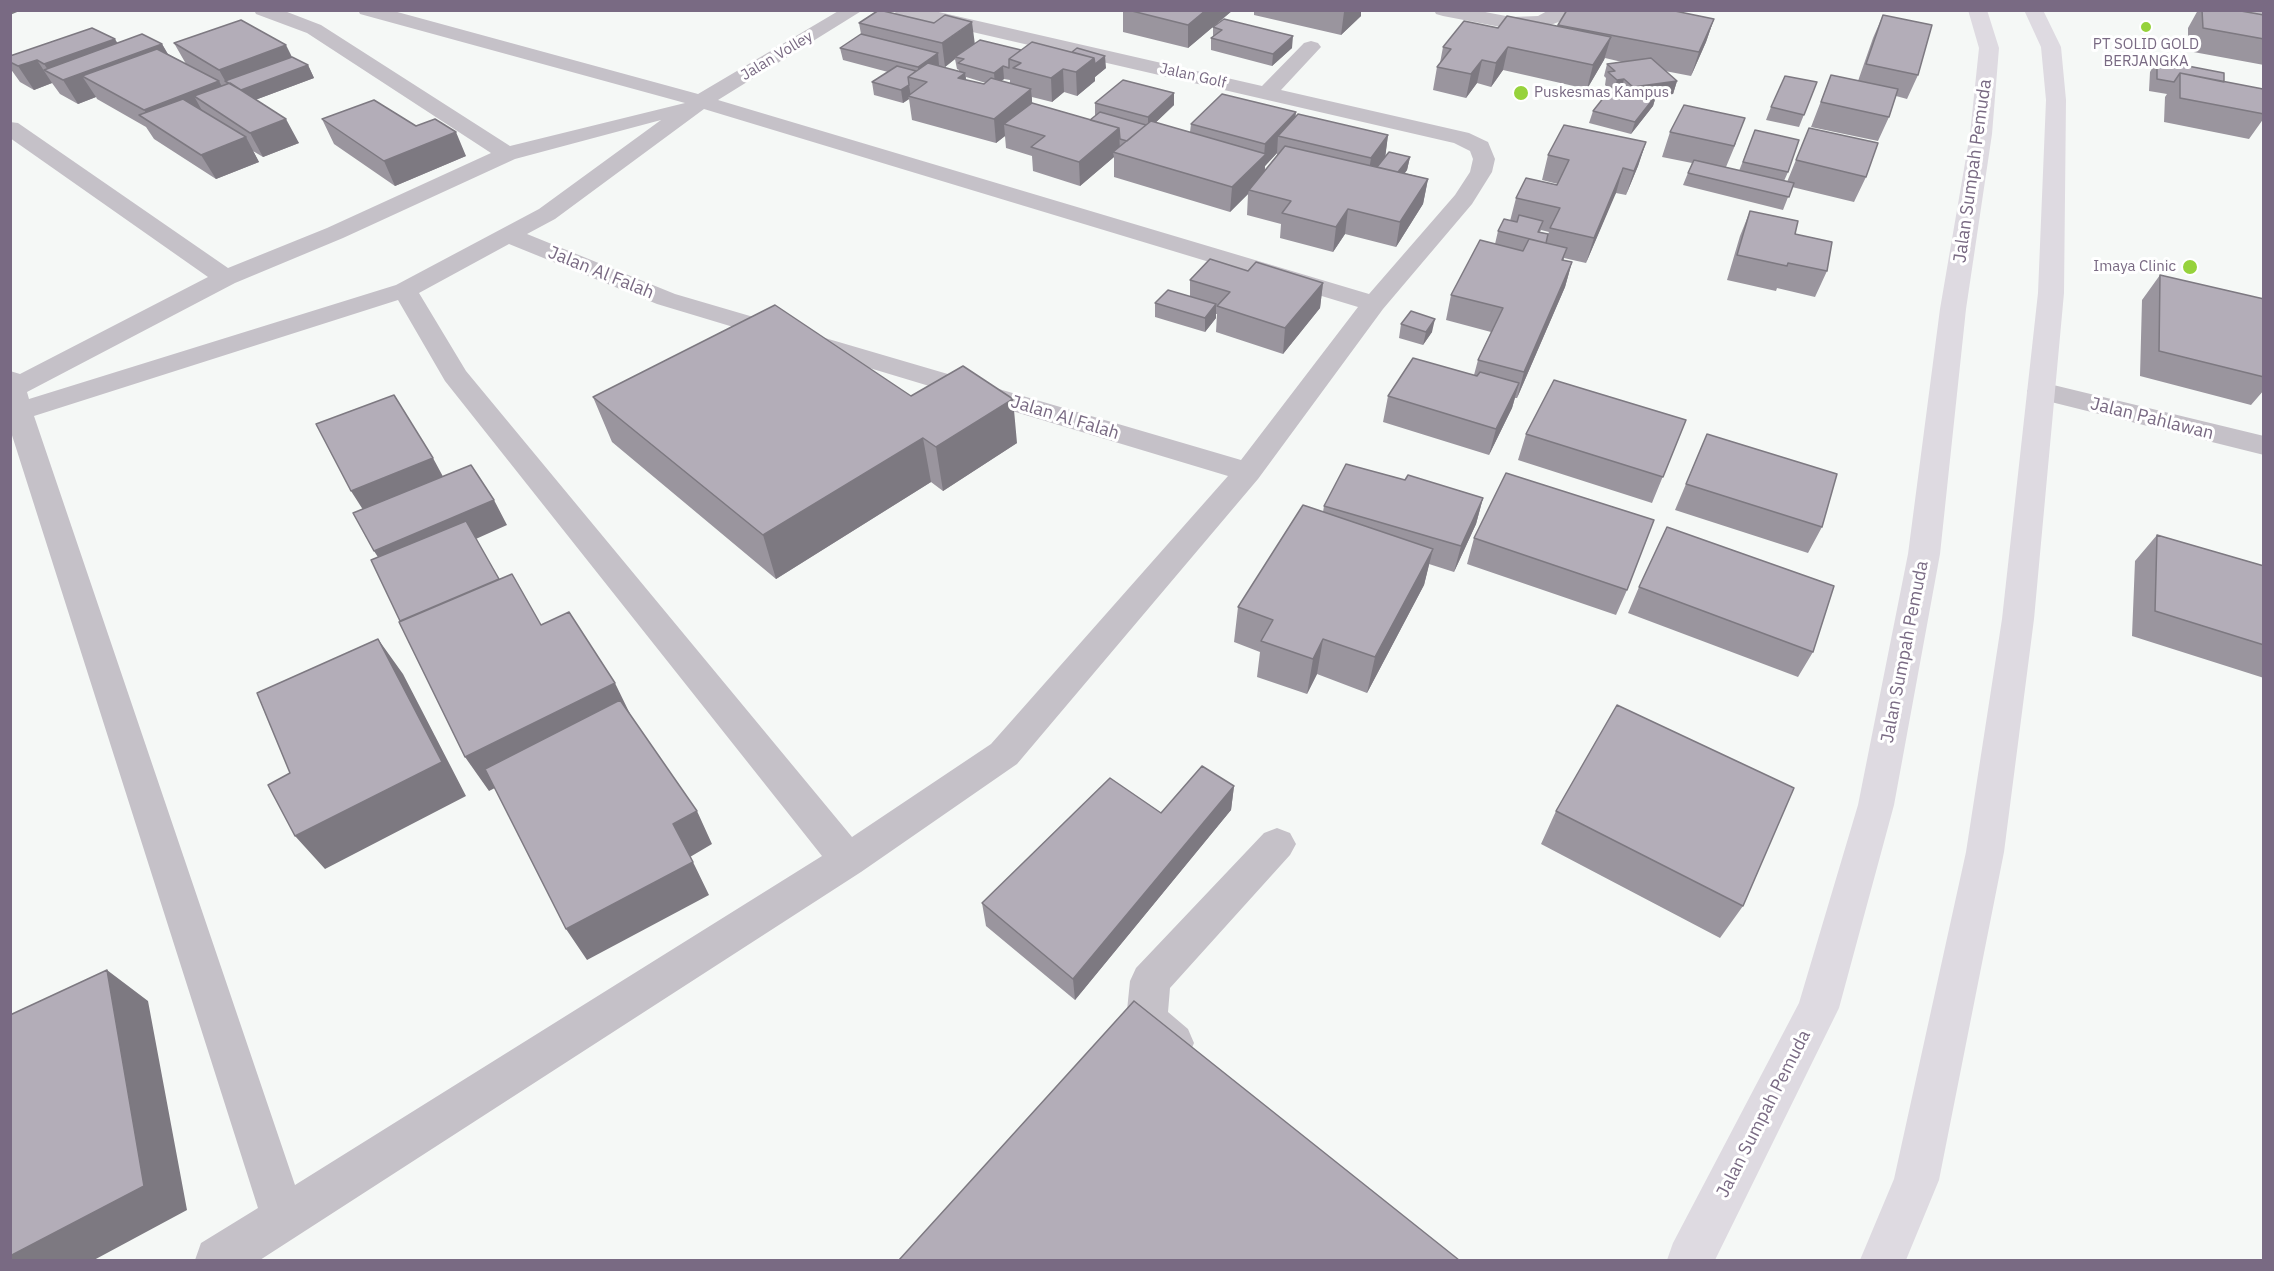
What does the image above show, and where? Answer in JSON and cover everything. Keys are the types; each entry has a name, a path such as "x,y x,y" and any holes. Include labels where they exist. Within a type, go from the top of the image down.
{"main road":[{"name":"Jalan Sumpah Pemuda","path":"1690,1260 1818,1008 1876,805 1924,554 1953,309 1981,134 1989,48 1977,10"},
{"path":"1883,1260 1916,1180 1985,852 2018,619 2051,293 2056,100 2051,47 2034,10"}],"street":[{"path":"263,10 314,29 507,153"},
{"path":"218,1260 848,860 1004,753 1248,472 1374,304 698,103 367,10"},
{"name":"Jalan Volley","path":"698,103 854,10"},
{"name":"Jalan Golf","path":"903,10 1461,138 1480,147 1484,156 1481,172 1464,199 1374,304"},
{"path":"1443,10 1511,23 1541,22 1554,17 1560,10"},
{"path":"2233,10 2264,15"},
{"path":"1267,93 1311,47"},
{"path":"13,398 226,278 335,233 507,153 698,103"},
{"path":"13,398 405,290 547,214 698,103"},
{"path":"10,128 226,278"},
{"name":"Jalan Al Falah","path":"508,235 666,299 1248,472"},
{"path":"405,290 455,375 848,860"},
{"name":"Jalan Pahlawan","path":"2041,391 2264,446"},
{"path":"13,398 284,1219"},
{"path":"1198,1064 1147,1020 1150,981 1277,844"}],"building":[{"path":"879,10 934,23 945,15 972,22 942,43 859,23"},
{"path":"1128,10 1206,10 1188,25"},
{"path":"1567,10 1670,10 1714,19 1699,52 1558,25"},
{"path":"2202,10 2235,10 2264,15 2264,39 2203,28"},
{"path":"1883,15 1932,25 1918,75 1866,64"},
{"path":"1507,16 1611,37 1593,65 1508,47 1496,63 1482,60 1471,74 1437,67 1451,49 1443,47 1464,21 1498,28"},
{"path":"1224,19 1293,36 1273,54 1211,38 1222,30 1213,27"},
{"path":"241,20 286,45 219,70 174,43"},
{"path":"92,28 115,39 44,64 37,60 18,66 10,62 10,56"},
{"path":"142,34 162,44 63,80 44,70"},
{"path":"861,34 938,53 918,67 840,48"},
{"path":"980,40 1021,50 1009,59 1009,68 1003,66 994,73 958,63 964,59 955,57"},
{"path":"1032,42 1094,58 1076,72 1063,69 1051,78 1013,68 1021,63 1009,59"},
{"path":"1077,48 1105,56 1095,64 1094,58 1072,52"},
{"path":"157,49 219,81 144,110 82,76"},
{"path":"292,57 308,65 241,90 225,81"},
{"path":"1651,58 1677,81 1633,87 1624,79 1617,80 1608,72 1615,71 1607,64"},
{"path":"2157,60 2224,73 2224,82 2180,73 2174,82 2157,79"},
{"path":"928,63 965,73 958,78 984,84 991,78 1031,89 994,119 908,96 927,82 908,77"},
{"path":"897,66 916,71 908,77 909,85 901,90 872,82"},
{"path":"2180,73 2263,89 2264,114 2180,98"},
{"path":"1831,75 1898,89 1889,117 1821,102"},
{"path":"1785,76 1817,82 1804,115 1771,107"},
{"path":"1123,80 1174,93 1148,117 1095,103"},
{"path":"230,83 286,119 250,133 194,96"},
{"path":"1612,87 1626,91 1629,87 1657,94 1635,122 1593,111"},
{"path":"1222,94 1296,112 1265,144 1191,124"},
{"path":"183,99 246,137 201,155 139,115"},
{"path":"374,100 416,126 435,119 456,132 384,161 322,119"},
{"path":"1032,103 1119,128 1079,162 1031,147 1045,136 1004,124"},
{"path":"1684,105 1745,118 1734,146 1670,132"},
{"path":"1100,112 1146,125 1127,141 1120,139 1119,128 1090,120"},
{"path":"1298,114 1388,135 1371,158 1278,136"},
{"path":"1151,121 1266,154 1232,187 1113,152"},
{"path":"1564,125 1646,142 1634,171 1623,168 1594,238 1550,228 1560,208 1516,198 1526,178 1557,185 1569,160 1548,155"},
{"path":"1809,128 1878,143 1866,177 1796,160"},
{"path":"1755,130 1799,140 1788,172 1743,162"},
{"path":"1285,146 1428,179 1400,222 1348,209 1336,227 1282,213 1291,201 1249,190"},
{"path":"1389,152 1410,157 1398,172 1377,167"},
{"path":"1694,160 1794,183 1789,197 1688,173"},
{"path":"1750,211 1798,221 1795,234 1832,242 1827,271 1788,263 1787,266 1737,255"},
{"path":"1519,215 1543,221 1538,232 1548,234 1546,243 1498,231 1504,219 1517,222"},
{"path":"1529,239 1567,248 1562,260 1572,262 1524,372 1478,360 1503,308 1451,295 1480,240 1523,251"},
{"path":"1210,259 1248,271 1256,262 1323,283 1285,328 1217,306 1230,292 1190,280"},
{"path":"2160,275 2264,299 2264,377 2159,351"},
{"path":"1168,290 1216,304 1205,318 1155,303"},
{"path":"775,305 911,396 963,366 1013,399 936,447 923,438 763,535 593,397"},
{"path":"1411,311 1435,319 1426,332 1401,324"},
{"path":"1413,358 1477,376 1480,372 1519,383 1496,429 1388,396"},
{"path":"1554,380 1686,420 1663,477 1526,434"},
{"path":"394,395 433,458 351,491 316,424"},
{"path":"1707,434 1837,474 1822,527 1686,484"},
{"path":"1346,464 1405,480 1408,475 1483,498 1461,546 1324,506"},
{"path":"471,465 494,500 374,551 353,513"},
{"path":"1506,473 1654,520 1627,590 1474,538"},
{"path":"1303,505 1433,549 1375,657 1323,639 1313,659 1261,641 1273,620 1238,607"},
{"path":"466,521 499,579 400,621 371,560"},
{"path":"1667,527 1834,586 1813,652 1639,587"},
{"path":"2157,535 2264,566 2264,645 2155,611"},
{"path":"512,574 541,625 569,612 615,683 465,757 399,622"},
{"path":"378,639 442,762 295,836 268,785 290,773 257,693"},
{"path":"620,700 697,811 673,824 693,862 566,929 485,769"},
{"path":"1617,705 1794,788 1743,906 1556,811"},
{"path":"1202,766 1234,786 1073,979 982,903 1110,778 1161,813"},
{"path":"107,970 144,1186 10,1256 10,1015"},
{"path":"1134,1001 1459,1260 899,1260"}],"place":[{"name":"PT SOLID GOLD BERJANGKA","path":"2146,27"},
{"name":"Puskesmas Kampus","path":"1521,93"},
{"name":"Imaya Clinic","path":"2190,267"}]}
